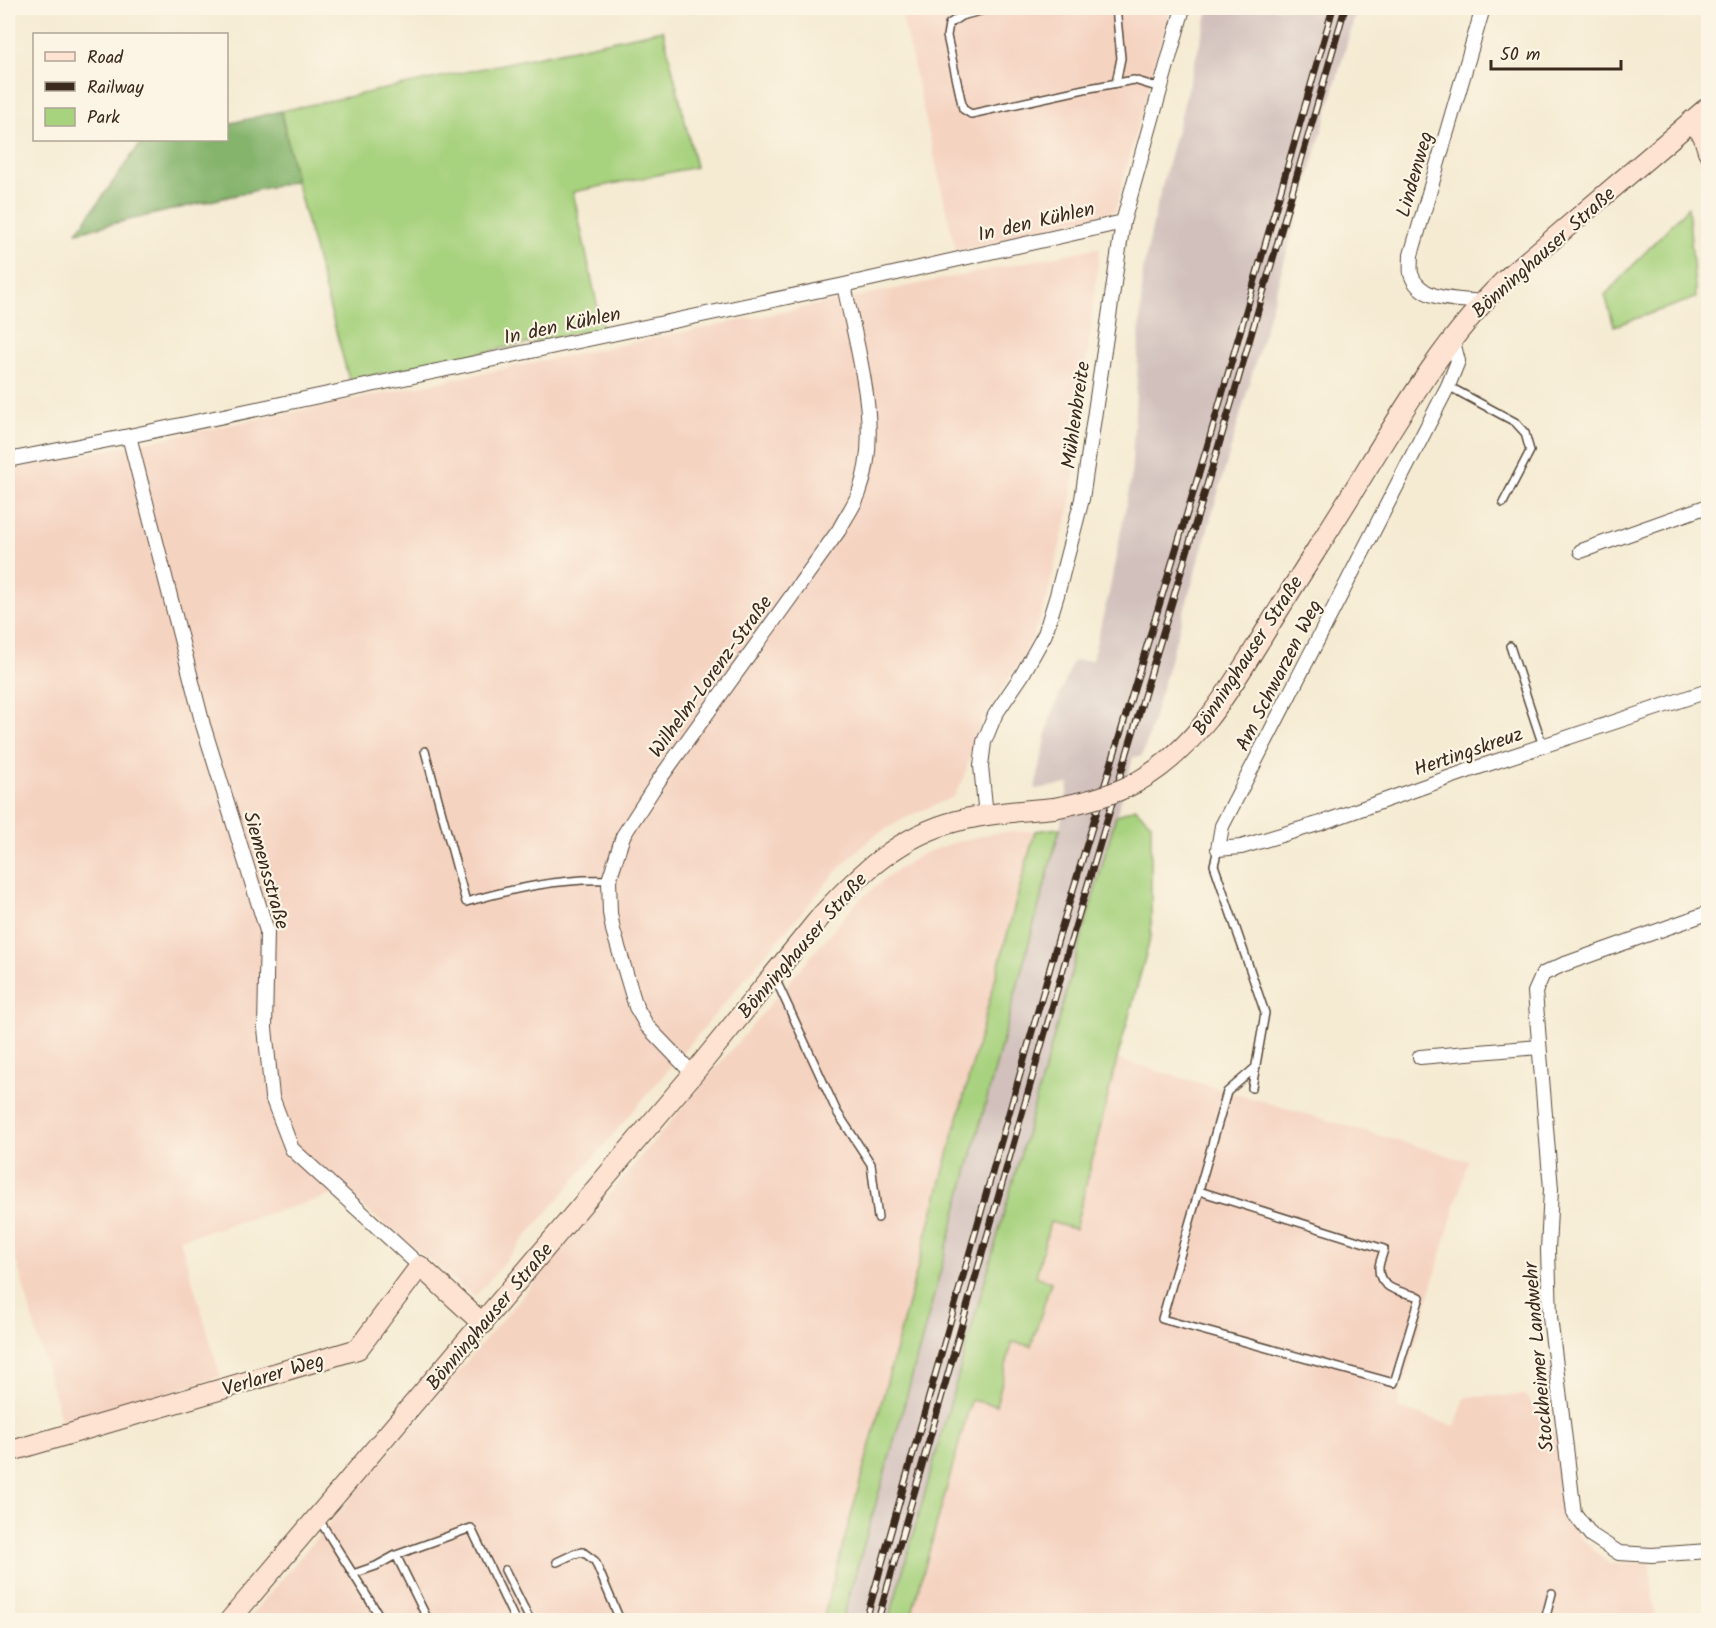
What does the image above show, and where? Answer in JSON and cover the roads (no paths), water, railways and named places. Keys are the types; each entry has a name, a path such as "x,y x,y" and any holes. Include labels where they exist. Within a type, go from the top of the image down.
{"main road":[{"name":"Bönninghauser Straße","path":"230,1620 693,1074 822,915 867,868 895,848 956,821 1054,808 1093,800 1118,792 1170,760 1204,724 1254,649 1392,426 1452,338 1482,302 1506,279 1708,107"},
{"path":"1691,121 1703,135 1708,151"},
{"path":"420,1266 483,1324"},
{"name":"Verlarer Weg","path":"8,1452 358,1348 420,1266"}],"street":[{"name":"Mühlenbreite","path":"986,816 981,766 984,742 995,715 1022,675 1045,634 1057,595 1082,499 1123,222 1183,8"},
{"name":"Lindenweg","path":"1482,302 1434,297 1418,287 1411,273 1411,264 1414,243 1484,8"},
{"name":"In den Kühlen","path":"8,460 844,285 1123,222"},
{"name":"Wilhelm-Lorenz-Straße","path":"693,1074 647,1026 636,1007 613,930 609,880 623,836 647,798 839,530 859,493 867,456 869,422 865,387 844,285"},
{"name":"Am Schwarzen Weg","path":"1218,849 1222,825 1448,386 1458,361 1452,338"},
{"name":"Siemensstraße","path":"129,436 203,725 267,931 265,1028 272,1097 292,1149 420,1266"},
{"path":"1581,551 1708,506"},
{"name":"Hertingskreuz","path":"1218,849 1241,847 1321,823 1708,691"},
{"name":"Stockheimer Landwehr","path":"1708,913 1562,965 1543,974 1536,992 1551,1189 1548,1250 1550,1317 1574,1514 1591,1535 1620,1552 1652,1555 1708,1551"},
{"path":"1420,1057 1539,1047"}],"lane":[{"path":"992,8 961,16 949,24 947,36 963,109 971,114 1134,80 1160,88"},
{"path":"1116,8 1121,58 1116,83"},
{"path":"1448,386 1515,422 1525,433 1530,452 1503,503"},
{"path":"1509,646 1543,746"},
{"path":"425,751 466,902 537,885 609,880"},
{"path":"1218,849 1214,865 1265,1013 1252,1088"},
{"path":"774,974 837,1112 871,1164 878,1218"},
{"path":"1199,1191 1384,1249 1379,1269 1383,1282 1389,1287 1420,1297 1394,1383 1162,1319 1227,1092 1256,1067"},
{"path":"317,1517 382,1620"},
{"path":"353,1574 471,1528 515,1620"},
{"path":"557,1562 583,1552 595,1561 620,1620"},
{"path":"396,1556 428,1620"},
{"path":"505,1570 530,1620"},
{"path":"1545,1620 1552,1593"}],"railway":[{"path":"866,1620 1057,943 1207,447 1333,8"},
{"path":"878,1620 1073,934 1232,401 1345,8"}]}
